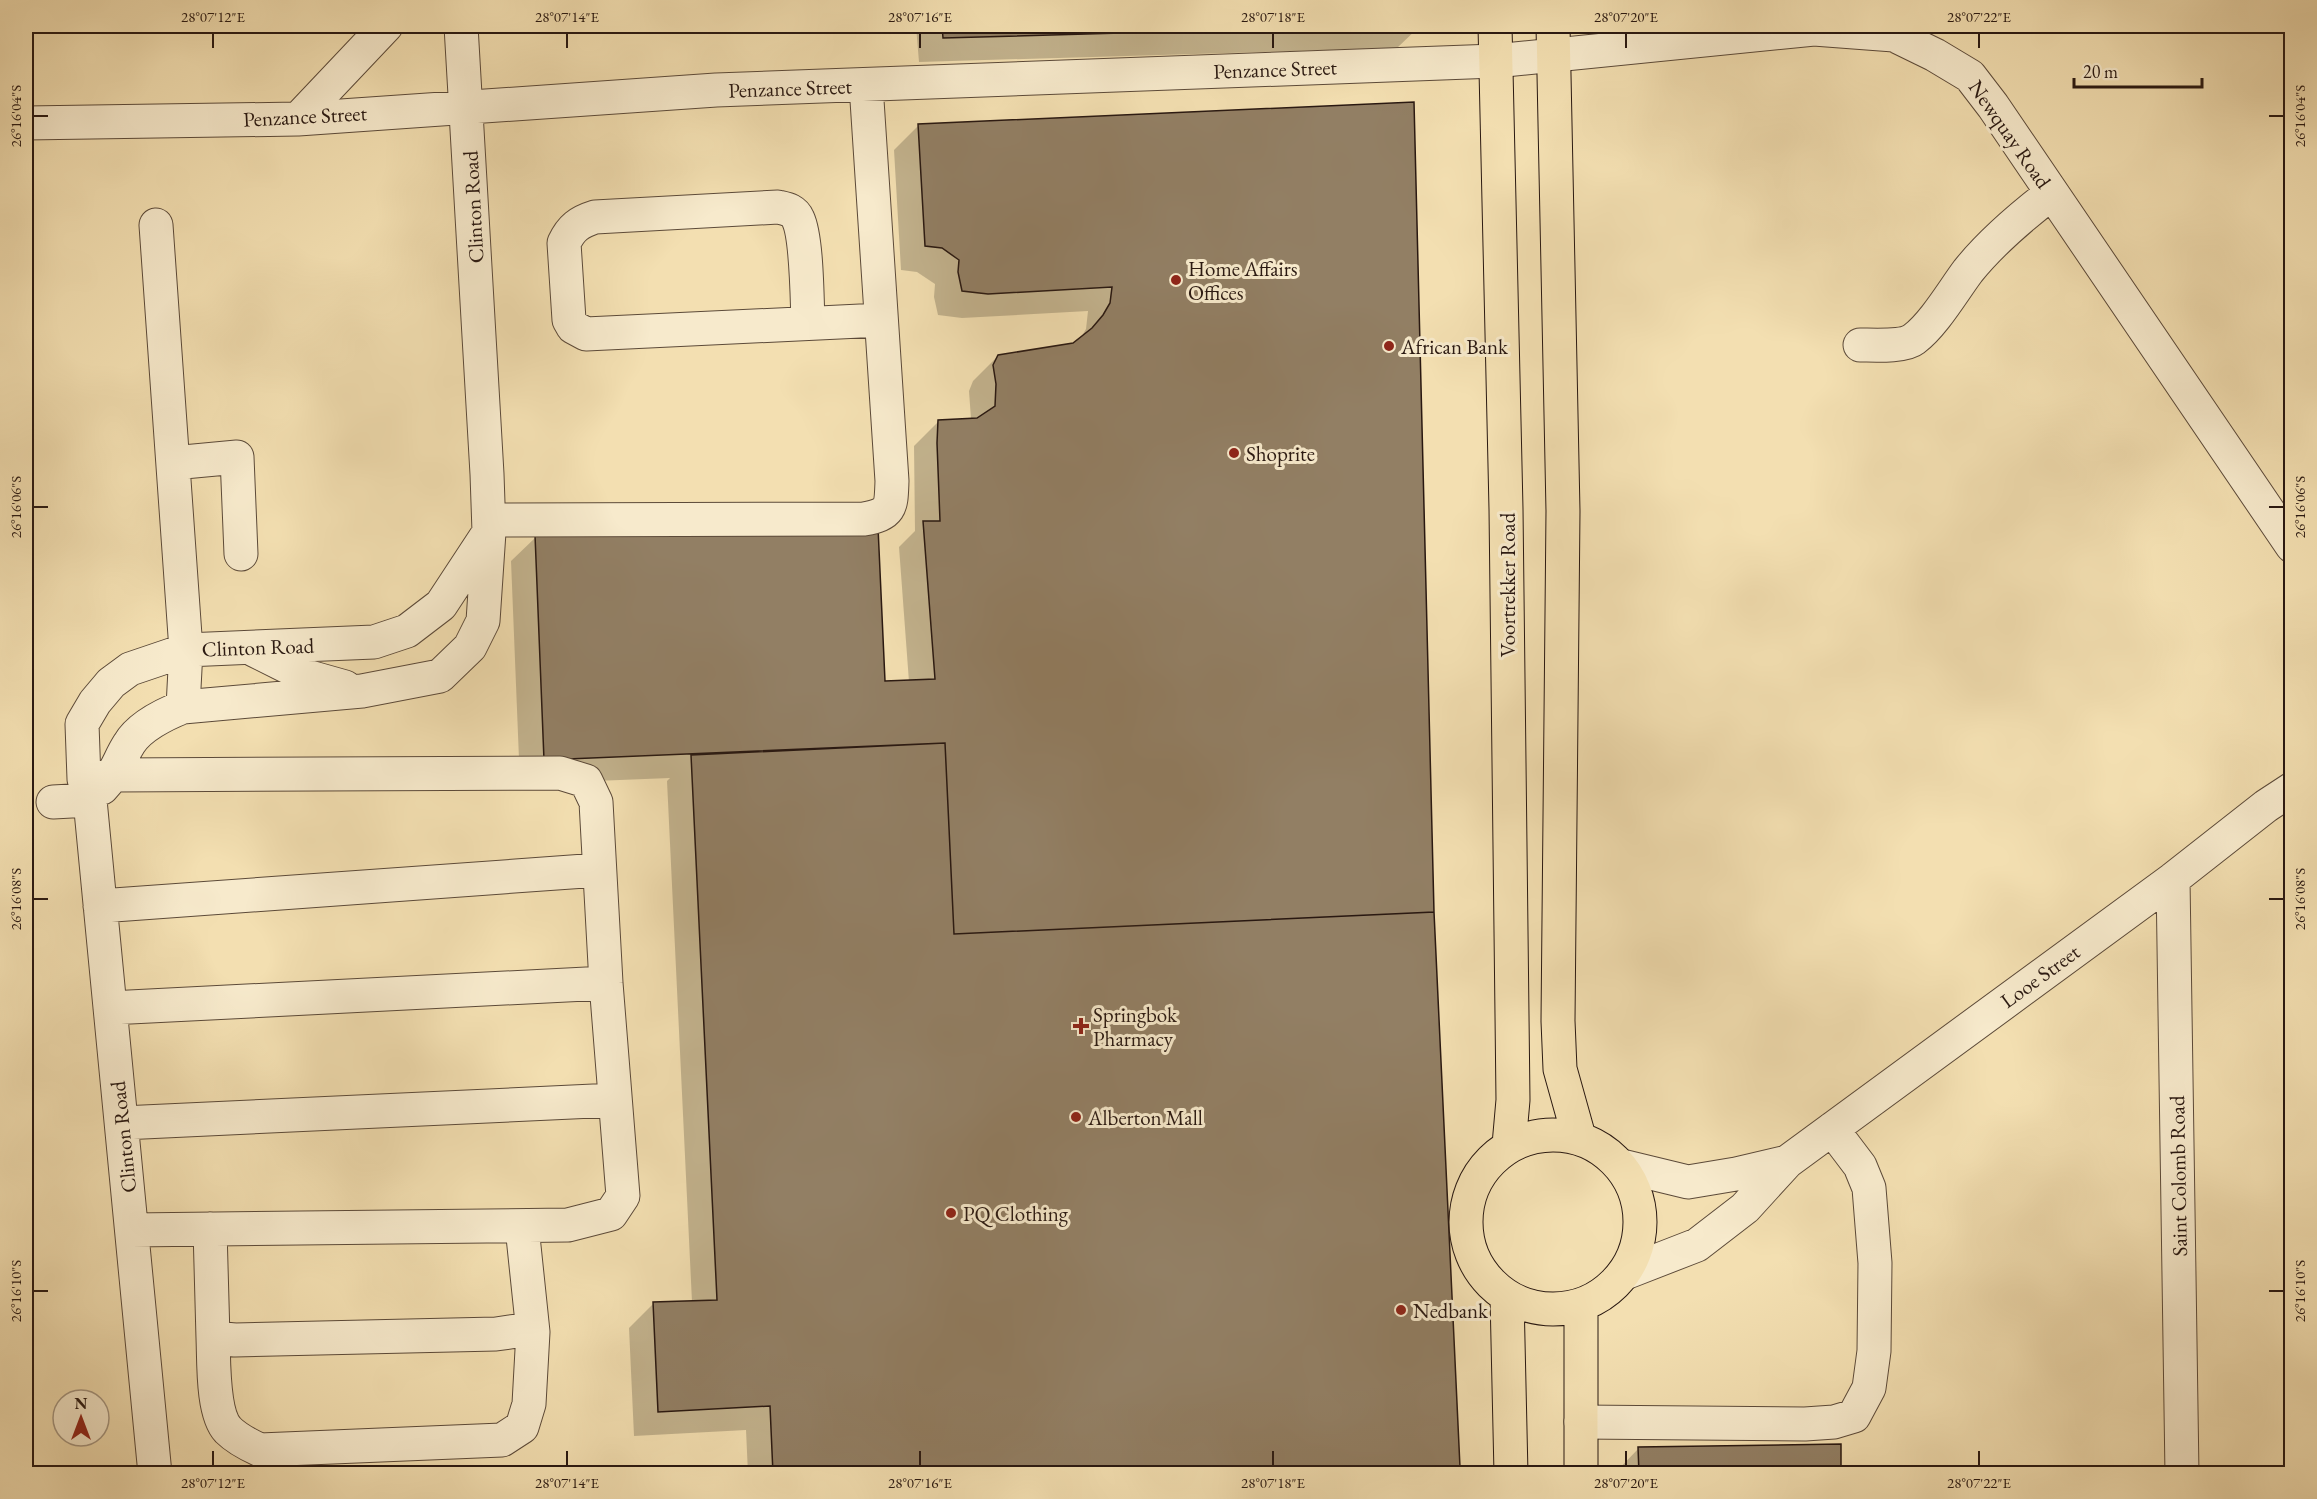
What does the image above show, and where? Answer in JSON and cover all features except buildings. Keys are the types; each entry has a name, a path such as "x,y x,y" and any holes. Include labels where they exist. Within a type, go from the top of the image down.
{"main road":[{"name":"Voortrekker Road","path":"1495,26 1506,509 1513,1100 1509,1145"},
{"path":"1554,40 1563,511 1558,1021 1560,1069 1579,1137"},
{"path":"1543,1134 1579,1137 1602,1149 1622,1166 1638,1200 1640,1238 1624,1274 1605,1293 1581,1306 1543,1309 1507,1297 1475,1265 1464,1221 1476,1177 1509,1145 1543,1134"},
{"path":"1507,1297 1511,1473"},
{"path":"1581,1306 1581,1473"}],"street":[{"path":"298,119 386,26"},
{"name":"Clinton Road","path":"96,785 129,742 161,716 183,707 362,691 440,676 470,647 483,621 489,526 468,107 461,26"},
{"name":"Newquay Road","path":"1554,40 1814,29 1894,35 1935,55 1970,76 2292,546"},
{"name":"Penzance Street","path":"26,123 298,119 716,90 1496,61 1554,40"},
{"path":"489,526 853,519 881,516 891,504 892,481 866,86"},
{"path":"1860,345 1887,345 1913,341 1946,303 1970,270 2012,224 2052,193"},
{"path":"808,323 802,234 798,217 791,210 778,207 595,217 577,224 569,232 564,243 567,313 569,320 579,332 586,334 881,320"},
{"path":"156,225 186,650 183,707"},
{"path":"173,463 237,457 241,554"},
{"name":"Clinton Road","path":"155,1473 100,906 96,785 82,724 95,702 111,683 130,669 186,650 374,642 407,631 441,605 489,526"},
{"path":"250,648 306,676 362,691"},
{"path":"53,802 96,785 560,773 586,781 596,802 606,983 623,1196 611,1214 568,1226 132,1230"},
{"name":"Looe Street","path":"1624,1274 1697,1245 1745,1208 1787,1162 2292,789"},
{"path":"100,906 599,870"},
{"name":"Saint Colomb Road","path":"2173,879 2182,1473"},
{"path":"110,1008 606,983"},
{"path":"122,1123 615,1100"},
{"path":"1581,1422 1805,1424 1834,1422 1854,1416 1869,1388 1874,1351 1875,1263 1869,1188 1860,1166 1832,1129"},
{"name":"Looe Street","path":"1622,1166 1688,1182 1787,1162"},
{"path":"210,1229 217,1405 226,1429 240,1440 260,1450 502,1440 522,1427 529,1404 533,1332 522,1227"},
{"path":"213,1338 235,1340 496,1334 517,1330 533,1332"}],"place":[{"name":"Home Affairs Offices","path":"1176,280"},
{"name":"African Bank","path":"1389,346"},
{"name":"Shoprite","path":"1234,453"},
{"name":"Springbok Pharmacy","path":"1081,1026"},
{"name":"Alberton Mall","path":"1076,1117"},
{"name":"PQ Clothing","path":"951,1213"},
{"name":"Nedbank","path":"1401,1310"}]}
